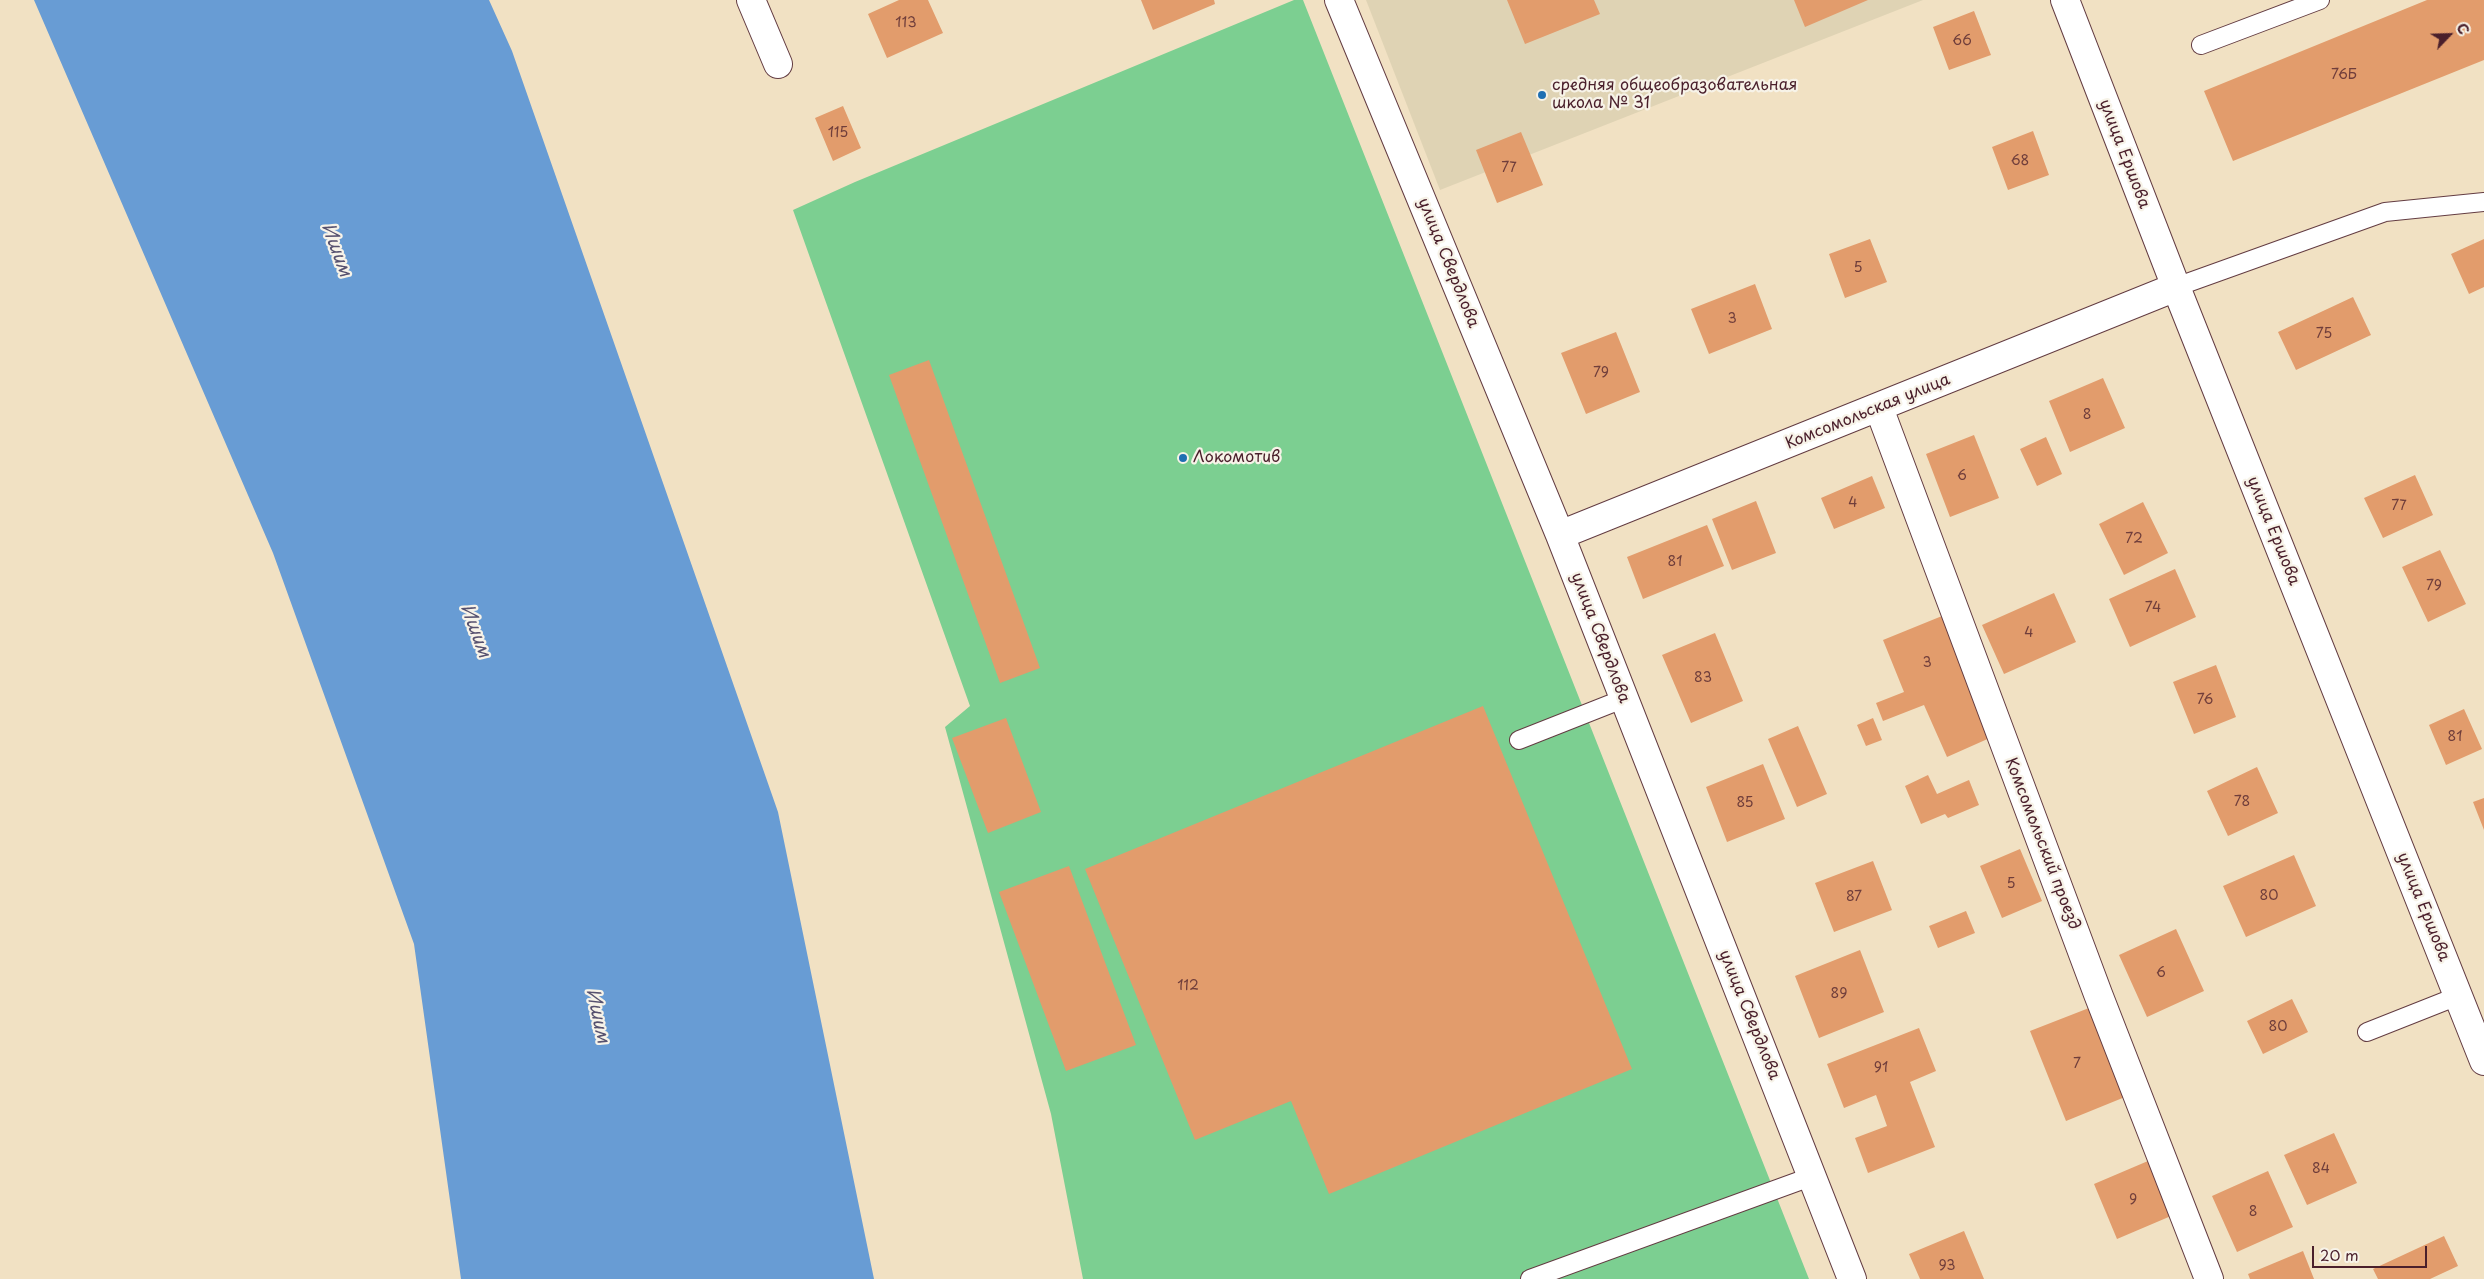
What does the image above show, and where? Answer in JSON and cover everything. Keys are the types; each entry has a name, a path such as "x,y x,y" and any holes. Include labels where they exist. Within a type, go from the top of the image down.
{"street":[{"path":"751,0 778,64"},
{"name":"улица Свердлова","path":"1339,0 1560,535 1852,1279"},
{"name":"улица Ершова","path":"2065,0 2176,288 2484,1059"},
{"name":"Комсомольская улица","path":"1560,535 2176,288"},
{"name":"Комсомольский проезд","path":"1879,408 2102,1003 2209,1279"}],"lane":[{"path":"2201,44 2320,0"},
{"path":"2176,288 2384,212 2484,202"},
{"path":"1519,740 1624,699"},
{"path":"2367,1032 2458,996"},
{"path":"1530,1279 1813,1176"}],"shaded area":[{"name":"средняя общеобразовательная школа № 31","path":"1366,0 1923,0 1440,190"}],"green space":[{"name":"Локомотив","path":"1294,0 1303,0 1809,1279 1083,1279 1051,1114 945,727 970,706 793,210 855,182"}],"water":[{"name":"Ишим","path":"34,0 489,0 512,51 778,812 874,1279 461,1279 414,944 273,553"}],"building":[{"path":"899,0 928,0 943,33 887,58 868,14"},
{"path":"1141,0 1214,0 1215,4 1153,30"},
{"path":"1507,0 1594,0 1600,14 1525,44"},
{"path":"1794,0 1868,0 1805,27"},
{"path":"2427,0 2484,0 2484,60 2233,161 2204,91"},
{"path":"1974,11 1991,55 1949,70 1933,27"},
{"path":"843,106 861,148 833,161 815,118"},
{"path":"2033,131 2049,175 2008,190 1992,147"},
{"path":"1521,132 1543,185 1497,203 1476,150"},
{"path":"1870,239 1887,282 1845,298 1829,254"},
{"path":"2484,239 2484,287 2469,294 2451,254"},
{"path":"1755,284 1772,329 1709,354 1691,309"},
{"path":"2353,297 2371,335 2296,370 2278,332"},
{"path":"1616,332 1640,392 1586,414 1561,353"},
{"path":"929,360 1040,668 1000,683 889,375"},
{"path":"2103,378 2125,428 2070,452 2049,401"},
{"path":"1974,435 1999,498 1950,517 1926,454"},
{"path":"2046,437 2062,474 2037,486 2020,449"},
{"path":"2415,475 2433,515 2383,538 2364,498"},
{"path":"1872,476 1885,508 1834,529 1821,498"},
{"path":"1756,501 1776,553 1732,570 1712,519"},
{"path":"2143,502 2168,553 2124,575 2099,524"},
{"path":"1707,525 1724,566 1643,599 1627,557"},
{"path":"2440,550 2466,604 2428,622 2402,567"},
{"path":"2175,569 2196,617 2130,647 2109,599"},
{"path":"2054,593 2076,642 2004,674 1982,625"},
{"path":"1942,616 1992,737 1947,757 1924,705 1883,721 1876,703 1904,692 1883,640"},
{"path":"1715,633 1743,701 1691,723 1662,655"},
{"path":"2216,665 2236,717 2194,734 2173,682"},
{"path":"1483,706 1632,1069 1329,1194 1291,1101 1195,1140 1085,869"},
{"path":"2464,709 2482,749 2446,765 2429,725"},
{"path":"1006,718 1041,812 988,833 952,738"},
{"path":"1873,718 1882,740 1866,746 1857,725"},
{"path":"1798,726 1827,794 1797,807 1768,739"},
{"path":"1763,764 1785,819 1727,842 1706,787"},
{"path":"2257,767 2278,813 2228,836 2207,791"},
{"path":"1928,775 1937,794 1969,780 1979,805 1948,818 1945,814 1921,824 1905,786"},
{"path":"2484,798 2484,830 2473,802"},
{"path":"2020,849 2042,901 2002,918 1980,866"},
{"path":"2294,855 2316,906 2246,937 2223,886"},
{"path":"1873,861 1892,910 1834,932 1815,883"},
{"path":"1069,866 1136,1045 1066,1071 999,892"},
{"path":"1966,911 1975,933 1938,948 1929,926"},
{"path":"2176,929 2204,991 2147,1017 2119,955"},
{"path":"1860,950 1884,1012 1819,1038 1795,976"},
{"path":"2292,999 2308,1032 2263,1054 2247,1021"},
{"path":"2089,1008 2125,1097 2066,1121 2030,1031"},
{"path":"1919,1028 1936,1071 1910,1082 1935,1147 1868,1173 1855,1138 1887,1126 1876,1095 1844,1108 1827,1064"},
{"path":"2334,1133 2357,1183 2307,1205 2284,1155"},
{"path":"2148,1161 2171,1216 2117,1239 2094,1184"},
{"path":"2268,1171 2293,1227 2237,1252 2212,1196"},
{"path":"1964,1231 1984,1279 1920,1279 1909,1254"},
{"path":"2444,1236 2458,1266 2430,1279 2378,1279 2373,1269"},
{"path":"2303,1251 2314,1279 2250,1279 2248,1274"}],"place":[{"name":"средняя общеобразовательная школа № 31","path":"1542,95"},
{"name":"Локомотив","path":"1183,458"}]}
